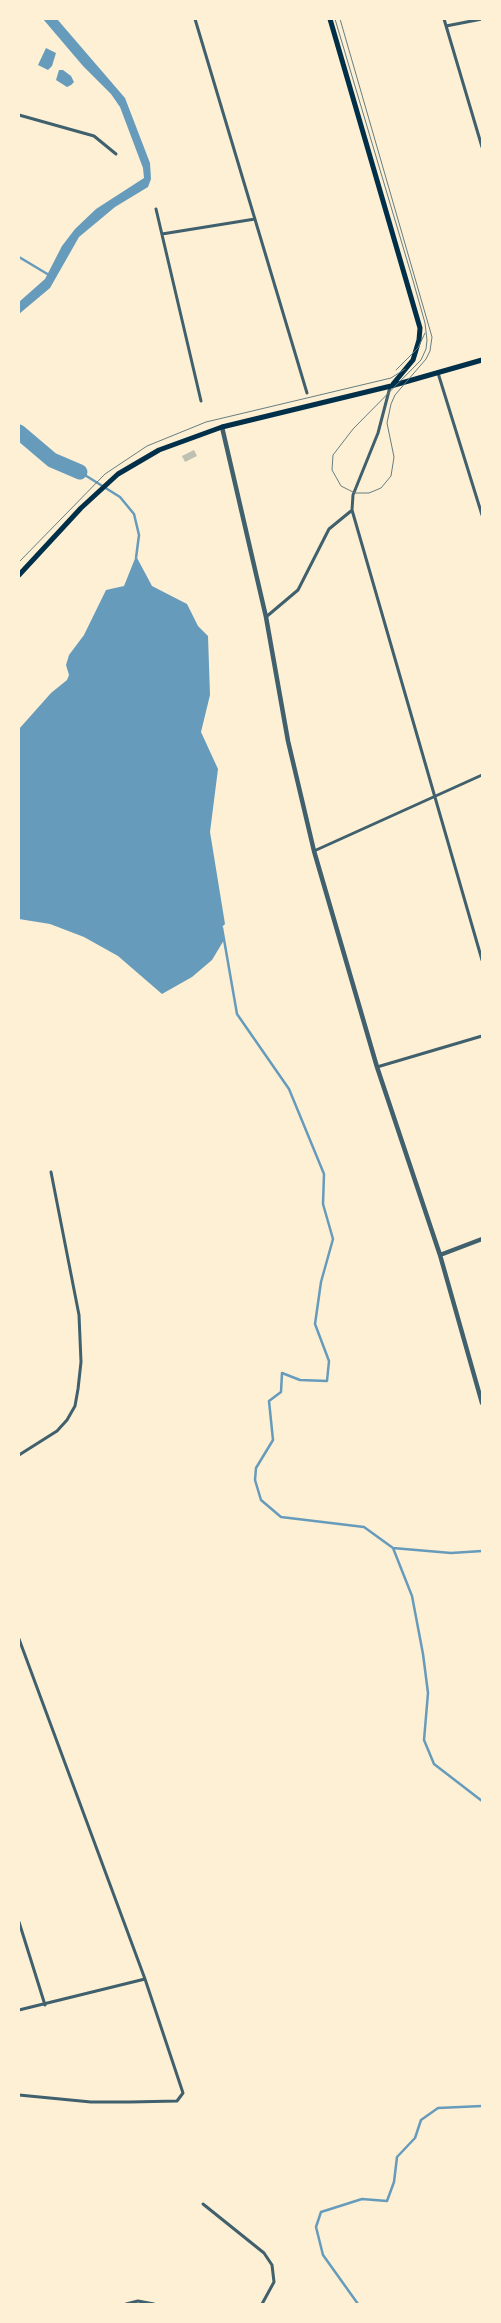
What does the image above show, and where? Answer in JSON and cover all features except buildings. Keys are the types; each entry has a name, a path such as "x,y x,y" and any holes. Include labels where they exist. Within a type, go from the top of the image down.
{"main road":[{"path":"330,19 420,328 419,340 413,360 391,386"},
{"path":"19,575 81,508 118,474 137,462 181,440 222,427 391,386 482,360"}],"street":[{"path":"195,19 307,393"},
{"path":"444,19 482,147"},
{"path":"446,26 482,19"},
{"path":"19,115 94,136 116,154"},
{"path":"156,209 201,401"},
{"path":"162,234 255,219"},
{"path":"438,373 482,514"},
{"path":"391,386 378,433 353,495 352,510 482,960"},
{"path":"222,427 266,618 288,741 314,851 377,1067 440,1255 482,1403"},
{"path":"266,618 298,590 330,530 352,510"},
{"path":"314,851 434,795 482,775"},
{"path":"377,1067 482,1036"},
{"path":"19,1455 57,1431 67,1420 75,1406 81,1362 79,1315 50,1172"},
{"path":"440,1255 482,1240"},
{"path":"19,1639 145,1979 183,2093 177,2101 130,2102 91,2102 19,2095"},
{"path":"19,1922 45,2005"},
{"path":"19,2010 145,1979"},
{"path":"203,2204 264,2253 272,2265 274,2282 262,2304"},
{"path":"126,2304 138,2301 154,2304"}],"water":[{"path":"43,19 57,19 125,98 150,163 151,179 148,187 115,207 79,237 50,288 19,314 19,302 45,279 62,246 75,229 96,209 144,178 143,168 120,107 111,94 83,66"},
{"path":"46,48 56,53 52,66 48,70 38,65"},
{"path":"59,70 63,70 71,76 74,82 71,85 67,87 56,80"},
{"path":"19,423 41,445 32,451 19,438"},
{"path":"136,556 152,586 187,604 198,626 208,636 210,695 201,732 218,769 210,832 225,924 222,927 224,940 212,960 192,977 162,994 118,956 84,937 50,924 19,919 19,729 51,693 67,680 69,675 66,665 69,655 84,635 106,590 124,586"}],"waterway":[{"path":"19,257 49,275"},
{"path":"19,432 52,460 80,472"},
{"path":"80,472 120,497 134,514 139,535 136,558"},
{"path":"222,928 237,1014 289,1089 324,1174 323,1204 333,1239 321,1282 315,1324 329,1361 327,1381 300,1380 282,1373 281,1392 269,1401 273,1440 256,1468 255,1480 261,1500 281,1517 364,1527 393,1548 412,1596 423,1654 428,1693 424,1740 434,1764 482,1801"},
{"path":"393,1548 451,1553 482,1551"},
{"path":"358,2304 323,2255 316,2227 321,2212 362,2199 387,2201 394,2182 397,2157 415,2138 421,2120 438,2108 482,2106"}],"tram line":[{"path":"335,19 412,277 425,323 427,340 426,349 421,360 353,429 333,455 332,470 341,486 355,493 369,493 381,488 391,476 394,457 387,423 391,404 395,395 426,359 430,351 432,337 340,19"},
{"path":"396,370 418,348 425,333"},
{"path":"19,562 105,474 147,446 206,422 391,378 405,369"}]}
